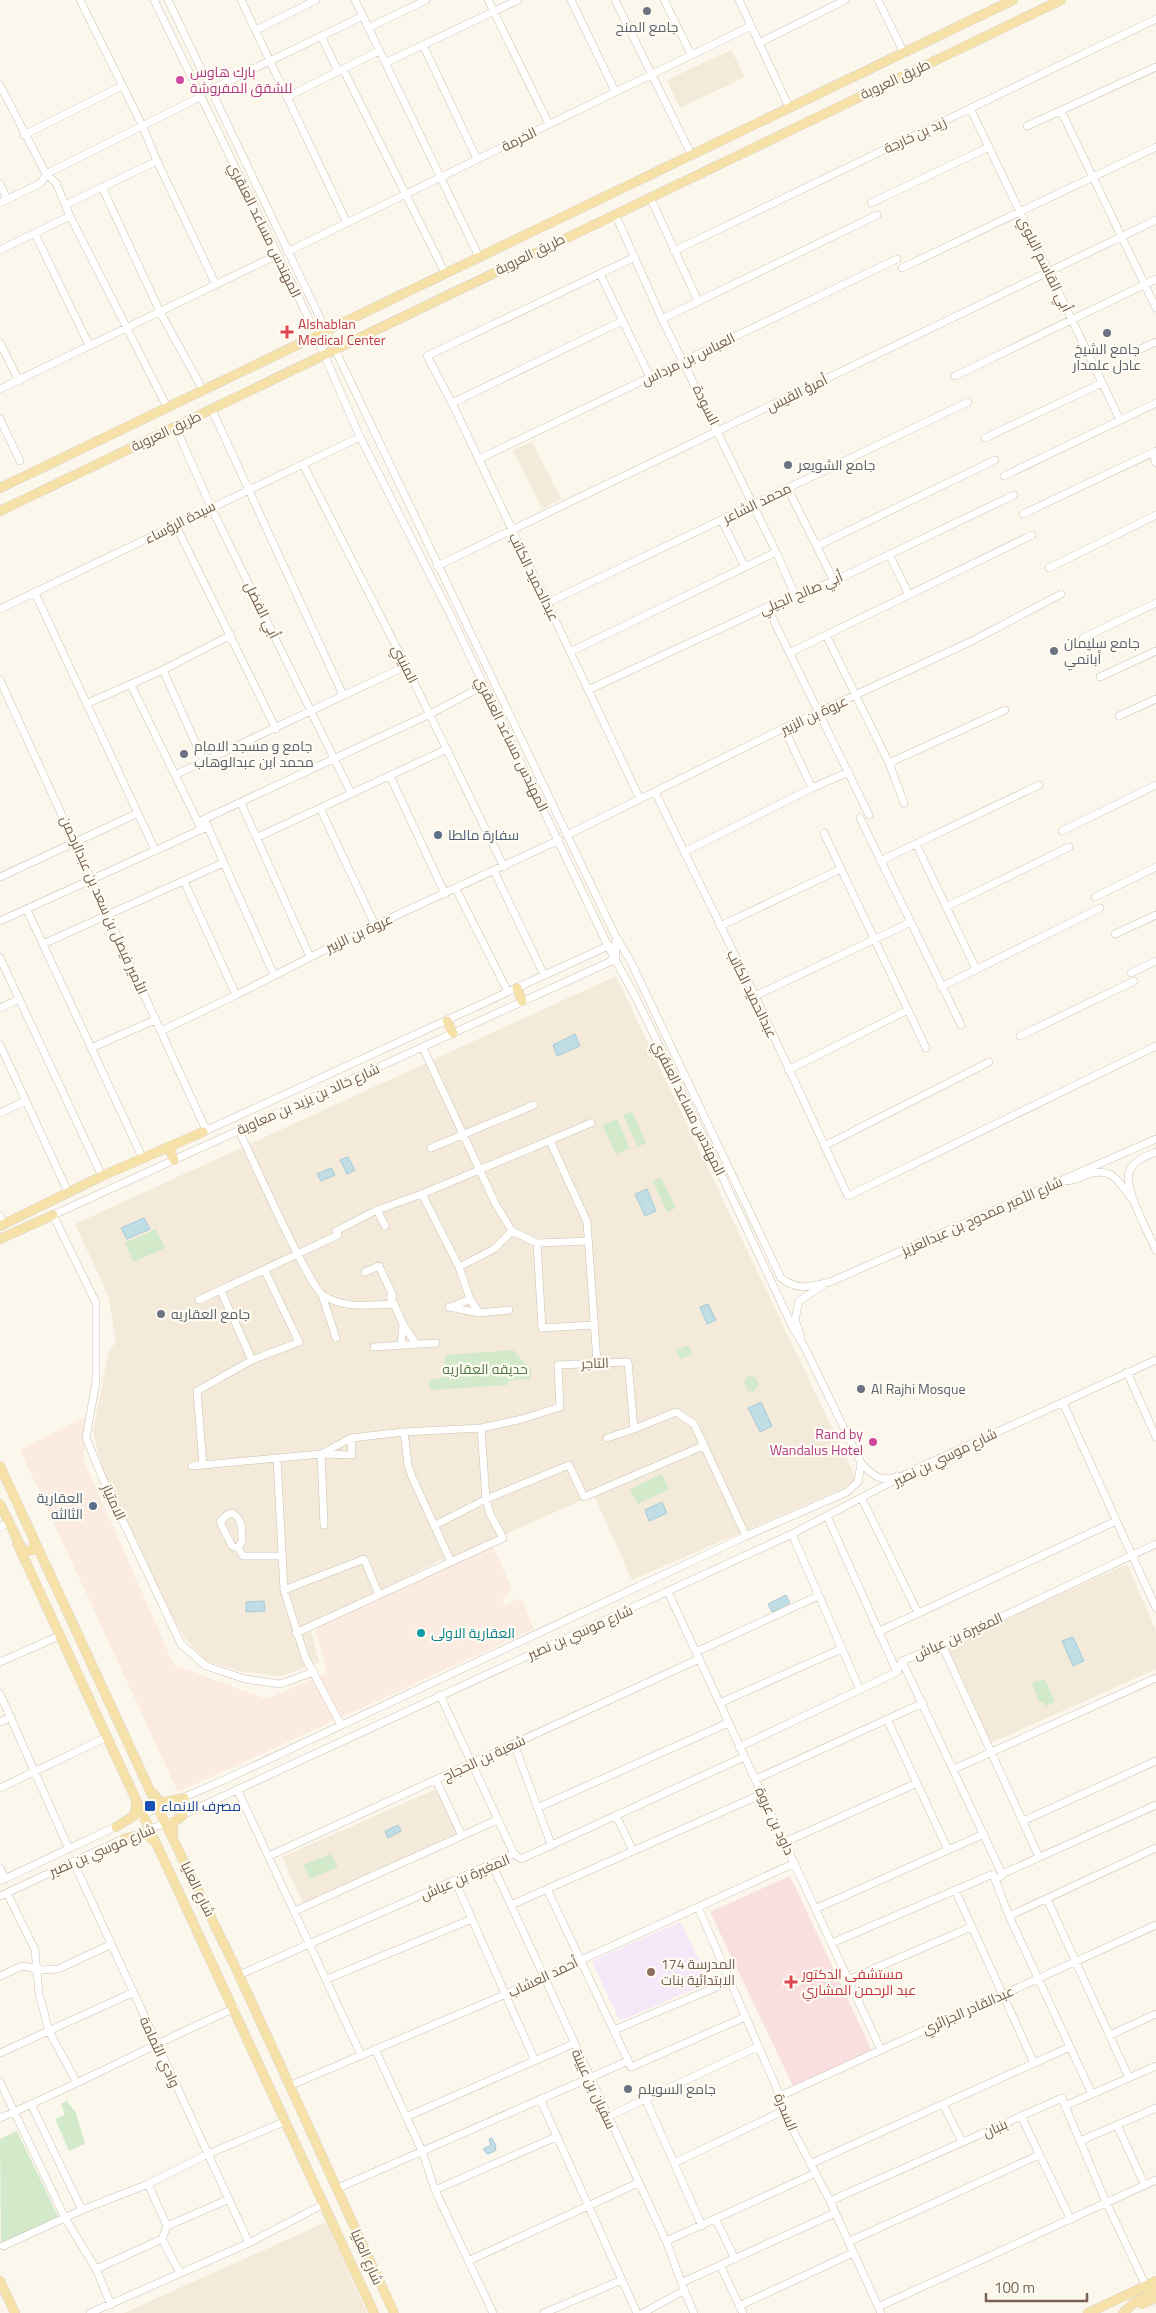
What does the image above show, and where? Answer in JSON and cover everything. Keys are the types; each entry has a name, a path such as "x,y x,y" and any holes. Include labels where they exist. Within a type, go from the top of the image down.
{"main road":[{"name":"طريق العروبة","path":"0,488 1013,0"},
{"name":"طريق العروبة","path":"0,511 1061,0"},
{"path":"517,988 522,1001"},
{"path":"447,1021 453,1033"},
{"name":"شارع خالد بن يزيد بن معاوية","path":"1,1222 205,1131"},
{"path":"169,1147 174,1160"},
{"name":"شارع خالد بن يزيد بن معاوية","path":"0,1239 53,1215"},
{"name":"شارع العليا","path":"0,1466 34,1544 145,1782 239,1975 394,2313"},
{"name":"شارع العليا","path":"0,1504 4,1525 18,1543 59,1636 234,2008 374,2313"},
{"path":"18,1543 25,1552 33,1550 34,1544"},
{"path":"145,1782 159,1801 165,1802 184,1798"},
{"path":"134,1794 142,1808 148,1810 154,1805 151,1794"},
{"path":"116,1827 136,1815 134,1794"},
{"path":"176,1844 172,1826 181,1816"},
{"path":"124,1838 149,1835 158,1847"},
{"path":"349,2256 356,2265 364,2266 367,2260 364,2251"},
{"path":"0,2281 15,2313"},
{"path":"1088,2313 1156,2283"},
{"path":"366,2294 367,2288 371,2286 376,2285 382,2290"},
{"path":"1123,2313 1134,2303 1156,2291"},
{"path":"1123,2313 1156,2298"}],"street":[{"path":"80,0 142,125 216,285"},
{"name":"المهندس مساعد العنقري","path":"154,0 277,255 320,333 334,349 781,1278 795,1286 805,1288"},
{"name":"المهندس مساعد العنقري","path":"168,0 287,252 320,333 324,354 360,437 451,616 608,946 697,1124 793,1328 805,1348 861,1463"},
{"path":"241,0 347,223"},
{"path":"256,30 316,0"},
{"path":"355,0 479,257"},
{"path":"368,28 418,2 426,0"},
{"path":"488,0 549,124"},
{"path":"385,63 518,0"},
{"path":"571,0 615,91"},
{"path":"615,0 690,154"},
{"path":"664,0 691,54"},
{"path":"739,0 790,107"},
{"path":"759,43 836,2 845,0"},
{"path":"878,0 904,53"},
{"path":"210,90 363,16"},
{"name":"زيد بن خارجة","path":"674,251 1156,19"},
{"name":"الخرمة","path":"287,252 751,26"},
{"path":"321,36 445,273"},
{"path":"423,45 478,159"},
{"path":"286,97 379,51"},
{"path":"185,65 196,60"},
{"path":"1027,126 1156,66"},
{"path":"0,86 46,174 56,183 67,204 70,216 167,408"},
{"path":"24,135 122,86"},
{"path":"0,203 41,182 46,174 200,97"},
{"name":"أبي القاسم البلوي","path":"970,108 1120,420"},
{"path":"1061,111 1123,236 1156,308"},
{"path":"871,203 989,147"},
{"path":"902,268 1156,147"},
{"path":"67,204 157,161"},
{"path":"0,184 7,199"},
{"path":"102,188 160,312 203,390"},
{"path":"650,197 698,301"},
{"name":"السودة","path":"615,214 636,257 662,319 718,431 796,597"},
{"path":"662,319 876,214"},
{"path":"0,250 70,216"},
{"name":"أمرؤ القيس","path":"437,566 1156,220"},
{"path":"35,234 89,345"},
{"path":"0,389 277,255"},
{"path":"636,257 600,274 650,377"},
{"name":"العباس بن مرداس","path":"479,460 897,259"},
{"name":"عبدالحميد الكاتب","path":"600,274 427,356 452,403 640,799"},
{"path":"955,376 1156,279"},
{"path":"452,403 622,321"},
{"path":"1134,352 1156,342"},
{"path":"0,343 18,381"},
{"path":"985,438 1102,383"},
{"name":"محمد الشاعر","path":"547,603 968,402"},
{"path":"1004,476 1156,403"},
{"path":"212,410 344,695"},
{"path":"0,419 20,461"},
{"name":"أبي الفضل","path":"174,426 351,793"},
{"name":"سيدة الرؤساء","path":"0,609 211,506 360,437"},
{"path":"1022,514 1154,452 1156,463"},
{"path":"817,546 995,460"},
{"name":"المنيني","path":"303,464 430,714 504,867"},
{"path":"788,488 834,580"},
{"name":"أبي صالح الجيلي","path":"588,690 767,607 796,597 834,580 1014,495"},
{"path":"1049,568 1156,515"},
{"path":"722,521 745,567"},
{"path":"176,524 276,729"},
{"path":"789,653 1032,536"},
{"path":"570,652 776,552"},
{"path":"889,554 909,595"},
{"path":"35,593 156,850"},
{"name":"عروة بن الزبير","path":"567,835 784,728 972,641 1061,594"},
{"path":"1082,638 1156,603"},
{"path":"767,607 812,702 820,712 869,816"},
{"path":"826,635 889,764 904,803"},
{"path":"88,703 163,670 231,636"},
{"path":"1100,677 1156,651"},
{"path":"175,776 406,666"},
{"path":"163,670 204,762"},
{"name":"الأمير فيصل بن سعد بن عبدالرحمن","path":"0,680 93,880 205,1131"},
{"path":"131,684 175,776 223,863 274,975"},
{"path":"0,921 156,850 241,803 333,758 430,714 483,686"},
{"path":"1120,716 1156,698"},
{"path":"889,764 1005,710"},
{"path":"784,728 812,788"},
{"path":"258,837 447,749"},
{"path":"684,852 812,788 849,772"},
{"path":"390,776 445,894"},
{"path":"880,861 1040,785"},
{"path":"1062,830 1156,785"},
{"name":"عبدالحميد الكاتب","path":"655,792 755,996 848,1196 1156,1046"},
{"path":"241,803 258,837 310,957"},
{"path":"320,808 375,925"},
{"path":"0,876 138,813"},
{"path":"860,818 909,923 961,1025"},
{"path":"824,833 926,1048"},
{"name":"عروة بن الزبير","path":"161,1030 236,995 375,925 559,840"},
{"path":"916,844 976,968"},
{"path":"946,907 1069,847"},
{"path":"43,944 109,916 223,863"},
{"path":"1094,897 1156,867"},
{"path":"720,926 841,869"},
{"path":"494,871 544,975"},
{"path":"184,881 236,995"},
{"path":"456,889 508,992"},
{"path":"941,987 1100,908"},
{"path":"27,910 144,1159"},
{"path":"1115,934 1156,915"},
{"path":"755,996 909,923"},
{"path":"615,935 616,959"},
{"path":"608,946 617,948 627,956"},
{"name":"شارع خالد بن يزيد بن معاوية","path":"205,1131 608,946"},
{"path":"0,958 102,1176"},
{"name":"شارع خالد بن يزيد بن معاوية","path":"53,1215 616,959"},
{"path":"1131,973 1156,961"},
{"path":"1020,1036 1134,981"},
{"path":"0,1008 19,999"},
{"path":"788,1070 908,1010"},
{"path":"92,1048 156,1020"},
{"path":"0,1045 68,1192"},
{"path":"423,1048 495,1203 512,1231 537,1243 588,1241"},
{"path":"824,1146 989,1062"},
{"path":"0,1113 25,1101"},
{"path":"431,1148 534,1104"},
{"path":"199,1300 265,1271 338,1235 336,1231 377,1210 422,1194 591,1123"},
{"path":"239,1131 297,1254 322,1295 336,1338"},
{"name":"شارع الأمير ممدوح بن عبدالعزيز","path":"805,1288 830,1282 1156,1139"},
{"path":"550,1141 587,1222 597,1362"},
{"path":"1134,1202 1129,1172 1135,1163 1143,1157 1156,1152"},
{"path":"1063,1181 1075,1181 1098,1172 1110,1173 1119,1180 1134,1202 1156,1249"},
{"path":"422,1194 459,1268 470,1299 479,1313"},
{"path":"377,1210 385,1226"},
{"name":"الامتياز","path":"53,1215 96,1303 96,1382 86,1438 103,1479 181,1644 206,1666 245,1679 280,1684 314,1672"},
{"path":"459,1268 494,1249 512,1231"},
{"path":"537,1243 542,1328 594,1325"},
{"path":"365,1272 379,1266 393,1296 390,1302"},
{"path":"203,1466 197,1391 252,1360 299,1342 265,1271"},
{"path":"805,1348 795,1320 799,1301 830,1282"},
{"path":"221,1291 252,1360"},
{"path":"322,1295 350,1306 390,1302"},
{"path":"470,1299 450,1307 479,1313 509,1310"},
{"path":"390,1302 416,1344"},
{"path":"401,1345 403,1324"},
{"path":"374,1347 436,1343"},
{"name":"شارع موسي بن نصير","path":"3,1894 124,1838 181,1816 440,1695 668,1592 792,1534 916,1469 1156,1360"},
{"name":"التاجر","path":"321,1454 351,1438 404,1432 481,1428 522,1419 560,1407 558,1365 628,1362 634,1429"},
{"path":"1127,1372 1156,1436"},
{"path":"1063,1403 1156,1608"},
{"path":"607,1438 676,1412 694,1424 746,1536"},
{"path":"296,1633 503,1538 490,1514 486,1499 481,1428"},
{"path":"404,1432 408,1465 451,1562"},
{"name":"التاجر","path":"192,1466 321,1454 352,1455 351,1438"},
{"path":"435,1525 486,1499 569,1465 584,1497 703,1446"},
{"path":"321,1454 324,1524"},
{"path":"277,1459 284,1590 305,1657 341,1725"},
{"path":"861,1463 871,1474 883,1479 892,1479 916,1469"},
{"name":"شارع موسي بن نصير","path":"2,1880 142,1815 184,1798 853,1488 858,1482 861,1463"},
{"path":"862,1499 918,1613"},
{"path":"238,1548 242,1541 240,1522 238,1517 232,1513 226,1515 220,1522 232,1546 238,1548 243,1556 283,1556"},
{"path":"739,1747 897,1672 827,1516"},
{"path":"878,1632 1116,1521"},
{"path":"792,1534 860,1690"},
{"name":"المغيرة بن عياش","path":"897,1672 902,1661 942,1645 1156,1544"},
{"path":"284,1590 364,1559 379,1595"},
{"name":"داود بن عروة","path":"668,1592 881,2050"},
{"name":"شعبة بن الحجاج","path":"269,1856 472,1764 818,1596"},
{"path":"0,1662 59,1636"},
{"path":"942,1645 1038,1857"},
{"path":"720,1703 841,1649"},
{"path":"902,1661 1002,1874"},
{"path":"954,1769 1156,1678"},
{"path":"0,1694 36,1770 69,1849"},
{"path":"440,1695 514,1854"},
{"path":"756,1779 922,1703"},
{"path":"0,1722 11,1717"},
{"path":"887,1719 948,1850"},
{"path":"538,1808 728,1723"},
{"path":"0,1788 107,1738"},
{"path":"514,1744 551,1844"},
{"name":"المغيرة بن عياش","path":"239,1975 514,1854 521,1859 744,1757"},
{"path":"1023,1821 1156,1761"},
{"path":"436,1780 462,1836"},
{"path":"785,1842 917,1783"},
{"path":"237,1789 362,2055"},
{"path":"511,1905 762,1794"},
{"path":"171,1803 165,1809 166,1818 169,1820 181,1816"},
{"path":"996,1883 1002,1874 1156,1805"},
{"path":"616,1815 633,1850"},
{"path":"295,1910 497,1820"},
{"path":"815,1909 984,1834"},
{"path":"1009,1916 1156,1848"},
{"name":"وادي الثمامة","path":"73,1861 206,2155 248,2243"},
{"name":"أحمد العشاب","path":"289,2086 504,1995 795,1863"},
{"name":"سفيان بن عيينة","path":"492,1864 542,1977 666,2242 683,2282 683,2291 694,2313"},
{"path":"0,1868 2,1880"},
{"path":"832,1943 993,1874 1009,1916 1092,2094"},
{"path":"455,1881 534,2060"},
{"path":"547,1889 582,1959 630,2064"},
{"path":"955,1890 1034,2063"},
{"path":"3,1894 35,1950 39,1994 50,2031 77,2084"},
{"path":"1047,1899 1129,2078"},
{"name":"السدرة","path":"698,1907 731,1981 757,2047 780,2096 783,2111 830,2201 879,2310"},
{"path":"327,1979 472,1919"},
{"name":"عبدالقادر الجزائري","path":"780,2096 1156,1925"},
{"path":"848,1980 971,1927"},
{"path":"0,1976 18,1967 58,1969 110,1945"},
{"path":"614,2030 731,1981"},
{"path":"0,2053 132,1993"},
{"path":"0,2118 77,2084 156,2044 234,2008"},
{"path":"1110,2035 1156,2014"},
{"path":"336,2189 589,2077 630,2064 745,2017"},
{"path":"406,2117 573,2044"},
{"path":"607,2117 757,2047"},
{"path":"810,2164 1070,2047"},
{"path":"375,2050 422,2151 435,2190 493,2313"},
{"name":"بنبان","path":"830,2201 1062,2098 1065,2106 1156,2066"},
{"path":"0,2082 65,2218 96,2268 111,2305"},
{"path":"540,2099 637,2313"},
{"path":"646,2100 702,2226"},
{"path":"31,2104 82,2210"},
{"path":"943,2104 962,2142"},
{"path":"1065,2106 1106,2202 1146,2286"},
{"path":"1080,2141 1156,2108"},
{"path":"674,2163 783,2111"},
{"path":"1021,2116 1071,2220"},
{"path":"3,2246 82,2210 148,2184 206,2155 286,2121"},
{"path":"1117,2126 1145,2186"},
{"path":"435,2190 556,2137"},
{"path":"848,2242 1039,2156"},
{"path":"666,2242 816,2173"},
{"path":"879,2310 1156,2180"},
{"path":"468,2261 638,2183"},
{"path":"148,2184 168,2226"},
{"path":"96,2268 162,2239 168,2226 228,2200"},
{"path":"90,2313 248,2243 324,2204"},
{"path":"683,2282 835,2212"},
{"path":"716,2220 735,2258"},
{"path":"162,2239 180,2273"},
{"path":"720,2265 741,2310 853,2253"},
{"path":"544,2313 622,2280"},
{"path":"643,2313 683,2291"}],"shaded area":[{"path":"731,50 745,77 680,108 667,80"},
{"path":"532,442 561,499 542,509 513,450"},
{"path":"616,976 858,1482 632,1580 594,1495 521,1527 451,1562 442,1559 310,1627 319,1662 281,1676 239,1671 205,1661 184,1637 111,1506 93,1431 108,1354 116,1341 108,1295 75,1224"},
{"path":"85,1417 84,1461 174,1665 266,1699 327,1673 315,1627 493,1546 511,1586 506,1597 502,1599 504,1605 521,1598 534,1629 178,1792 20,1450"},
{"path":"1127,1564 1156,1631 1156,1669 991,1743 947,1646"},
{"path":"436,1789 458,1833 303,1903 282,1857"},
{"name":"مستشفى الدكتور عبد الرحمن المشاري","path":"790,1876 872,2051 793,2086 710,1912"},
{"name":"المدرسة 174 الابتدائية بنات","path":"680,1922 710,1982 620,2021 592,1961"},
{"path":"326,2222 367,2313 124,2313"}],"green space":[{"path":"632,1111 646,1143 638,1147 623,1115"},
{"path":"617,1119 630,1148 616,1154 602,1125"},
{"path":"661,1177 676,1208 667,1212 653,1181"},
{"path":"156,1229 165,1248 133,1262 125,1243"},
{"path":"689,1345 692,1354 680,1359 676,1350"},
{"name":"حديقه العقاريه","path":"513,1350 532,1371 529,1379 508,1381 508,1385 430,1390 429,1380 446,1377 445,1355"},
{"path":"747,1376 755,1377 759,1385 753,1392 747,1390 744,1382"},
{"path":"662,1474 669,1489 638,1504 630,1489"},
{"path":"1045,1679 1055,1702 1045,1706 1044,1703 1039,1702 1032,1683"},
{"path":"331,1854 338,1867 310,1879 303,1865"},
{"path":"67,2101 76,2113 85,2144 69,2151 55,2119 65,2115 61,2104"},
{"path":"17,2131 60,2220 1,2245 0,2139"}],"water":[{"path":"575,1034 580,1046 557,1056 553,1045"},
{"path":"348,1157 355,1170 347,1174 340,1160"},
{"path":"331,1168 335,1175 321,1181 317,1174"},
{"path":"647,1189 656,1211 645,1216 635,1194"},
{"path":"144,1218 150,1229 127,1239 121,1228"},
{"path":"708,1304 716,1320 707,1324 700,1307"},
{"path":"761,1402 772,1426 760,1432 748,1408"},
{"path":"662,1502 667,1513 649,1521 645,1510"},
{"path":"786,1595 790,1603 772,1612 768,1604"},
{"path":"264,1601 265,1611 246,1612 246,1602"},
{"path":"1073,1637 1084,1661 1073,1666 1062,1641"},
{"path":"398,1825 401,1831 388,1838 385,1831"},
{"path":"492,2138 496,2146 495,2151 487,2154 483,2149 491,2145 489,2139"}],"place":[{"name":"جامع المنح","path":"647,11"},
{"name":"بارك هاوس للشقق المفروشة","path":"180,80"},
{"name":"Alshablan Medical Center","path":"287,332"},
{"name":"جامع الشيخ عادل علمدار","path":"1107,333"},
{"name":"جامع الشويعر","path":"788,465"},
{"name":"جامع سليمان أبانمي","path":"1054,651"},
{"name":"جامع و مسجد الامام محمد ابن عبدالوهاب","path":"184,754"},
{"name":"سفارة مالطا","path":"438,835"},
{"name":"جامع العقاريه","path":"161,1314"},
{"name":"Al Rajhi Mosque","path":"861,1389"},
{"name":"Rand by Wandalus Hotel","path":"873,1442"},
{"name":"العقارية الثالثه","path":"93,1506"},
{"name":"العقارية الاولى","path":"421,1633"},
{"name":"مصرف الانماء","path":"150,1806"},
{"name":"المدرسة 174 الابتدائية بنات","path":"651,1972"},
{"name":"مستشفى الدكتور عبد الرحمن المشاري","path":"791,1982"},
{"name":"جامع السويلم","path":"628,2089"}]}
